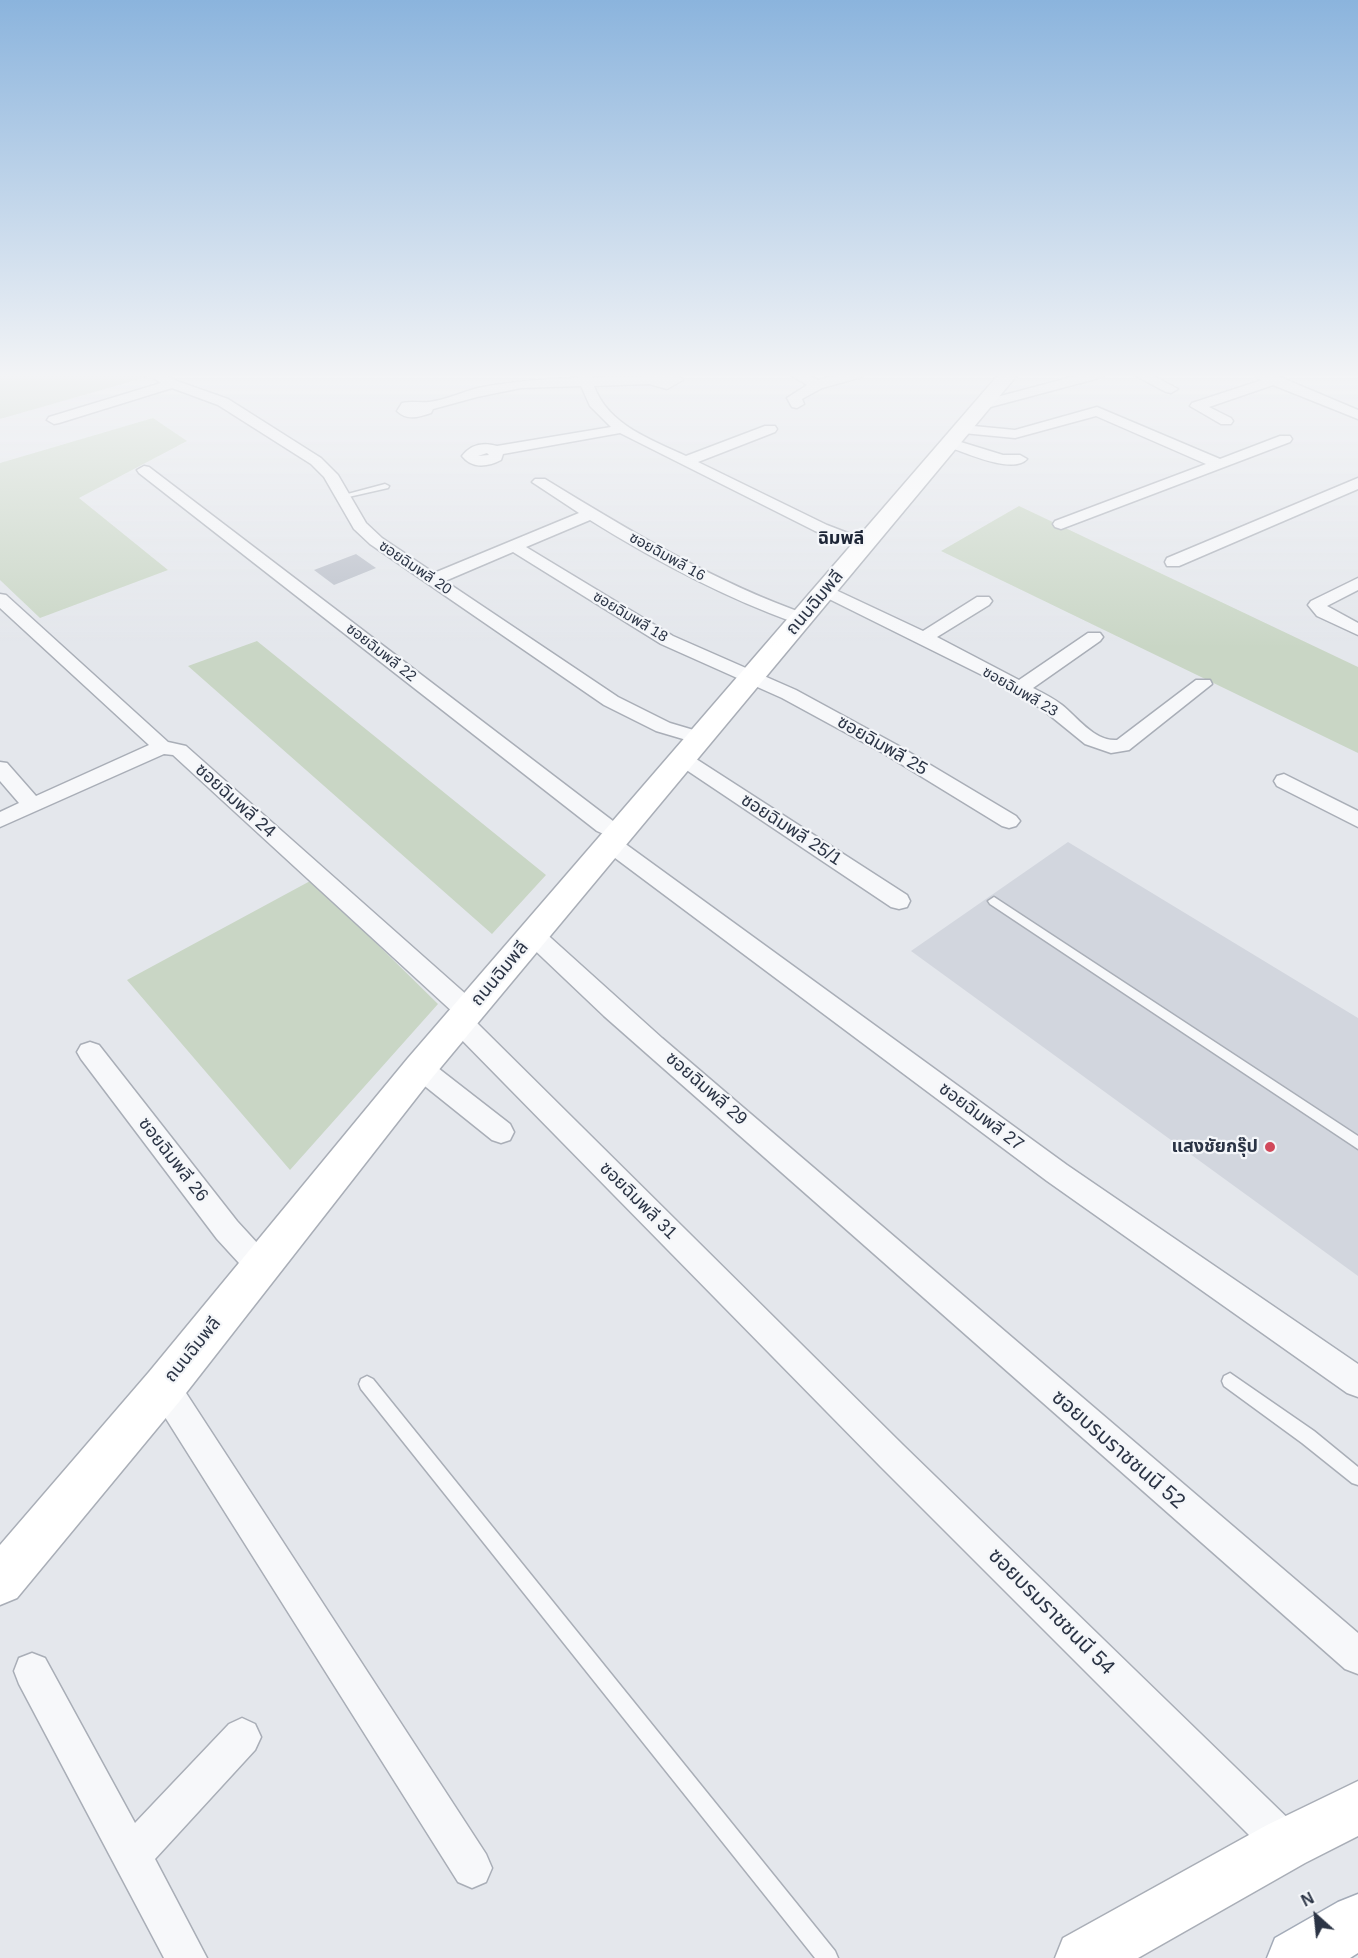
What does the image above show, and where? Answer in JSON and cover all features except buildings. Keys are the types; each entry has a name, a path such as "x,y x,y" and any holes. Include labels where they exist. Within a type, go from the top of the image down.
{"street":[{"name":"ซอยฉิมพลี 20","path":"320,465 344,496 360,526 376,541 611,701 663,727 691,749"},
{"path":"693,465 821,528 865,545"},
{"name":"ถนนฉิมพลี","path":"0,1581 164,1387 420,1068 933,465"},
{"path":"1061,525 1210,465"},
{"name":"ซอยฉิมพลี 22","path":"144,470 605,826 615,838"},
{"name":"ซอยฉิมพลี 16","path":"540,482 591,514 737,596 802,618"},
{"path":"1173,562 1358,483"},
{"path":"432,580 591,514"},
{"name":"ซอยฉิมพลี 18","path":"513,546 667,640 753,676"},
{"path":"1358,583 1317,605 1323,612 1358,630"},
{"name":"ซอยฉิมพลี 23","path":"825,590 1020,688 1058,711 1087,736 1114,747 1122,746 1203,684"},
{"name":"ซอยฉิมพลี 24","path":"0,598 162,747 179,750 464,1016"},
{"path":"922,639 983,602"},
{"path":"1020,688 1094,637"},
{"name":"ซอยฉิมพลี 25","path":"753,676 890,749 1009,821"},
{"path":"0,820 162,747"},
{"name":"ซอยฉิมพลี 25/1","path":"691,749 899,901"},
{"path":"0,768 32,805"},
{"path":"1284,781 1358,820"},
{"name":"ซอยฉิมพลี 27","path":"615,838 1057,1173 1358,1382"},
{"name":"ซอยฉิมพลี 29","path":"533,935 637,1030 881,1240"},
{"name":"ซอยฉิมพลี 31","path":"464,1016 817,1380"},
{"name":"ซอยฉิมพลี 26","path":"90,1052 227,1230 260,1266"},
{"path":"420,1068 501,1132"},
{"name":"ซอยบรมราชชนนี 52","path":"881,1240 1219,1539 1358,1656"},
{"name":"ซอยบรมราชชนนี 54","path":"817,1380 1286,1844"},
{"path":"164,1387 472,1868"},
{"path":"33,1671 186,1958"},
{"path":"131,1856 242,1737"},
{"path":"1083,1958 1286,1844 1358,1808"},
{"path":"1295,1958 1358,1922"}],"lane":[{"path":"344,496 385,486"},
{"path":"994,901 1358,1143"},
{"path":"1230,1381 1308,1437 1358,1477"},
{"path":"367,1384 828,1958"}],"shaded area":[{"name":"แสงชัยกรุ๊ป","path":"1068,842 1358,1018 1358,1276 911,951"}],"green space":[{"path":"0,465 141,465 79,498 168,570 40,618 0,580"},
{"path":"1019,506 1358,667 1358,753 941,551"},
{"path":"257,641 546,875 492,934 188,666"},
{"path":"312,880 438,1004 290,1170 127,980"}],"place":[{"name":"แสงชัยกรุ๊ป","path":"1270,1147"}],"district":[{"name":"ฉิมพลี","path":"841,539"}]}
